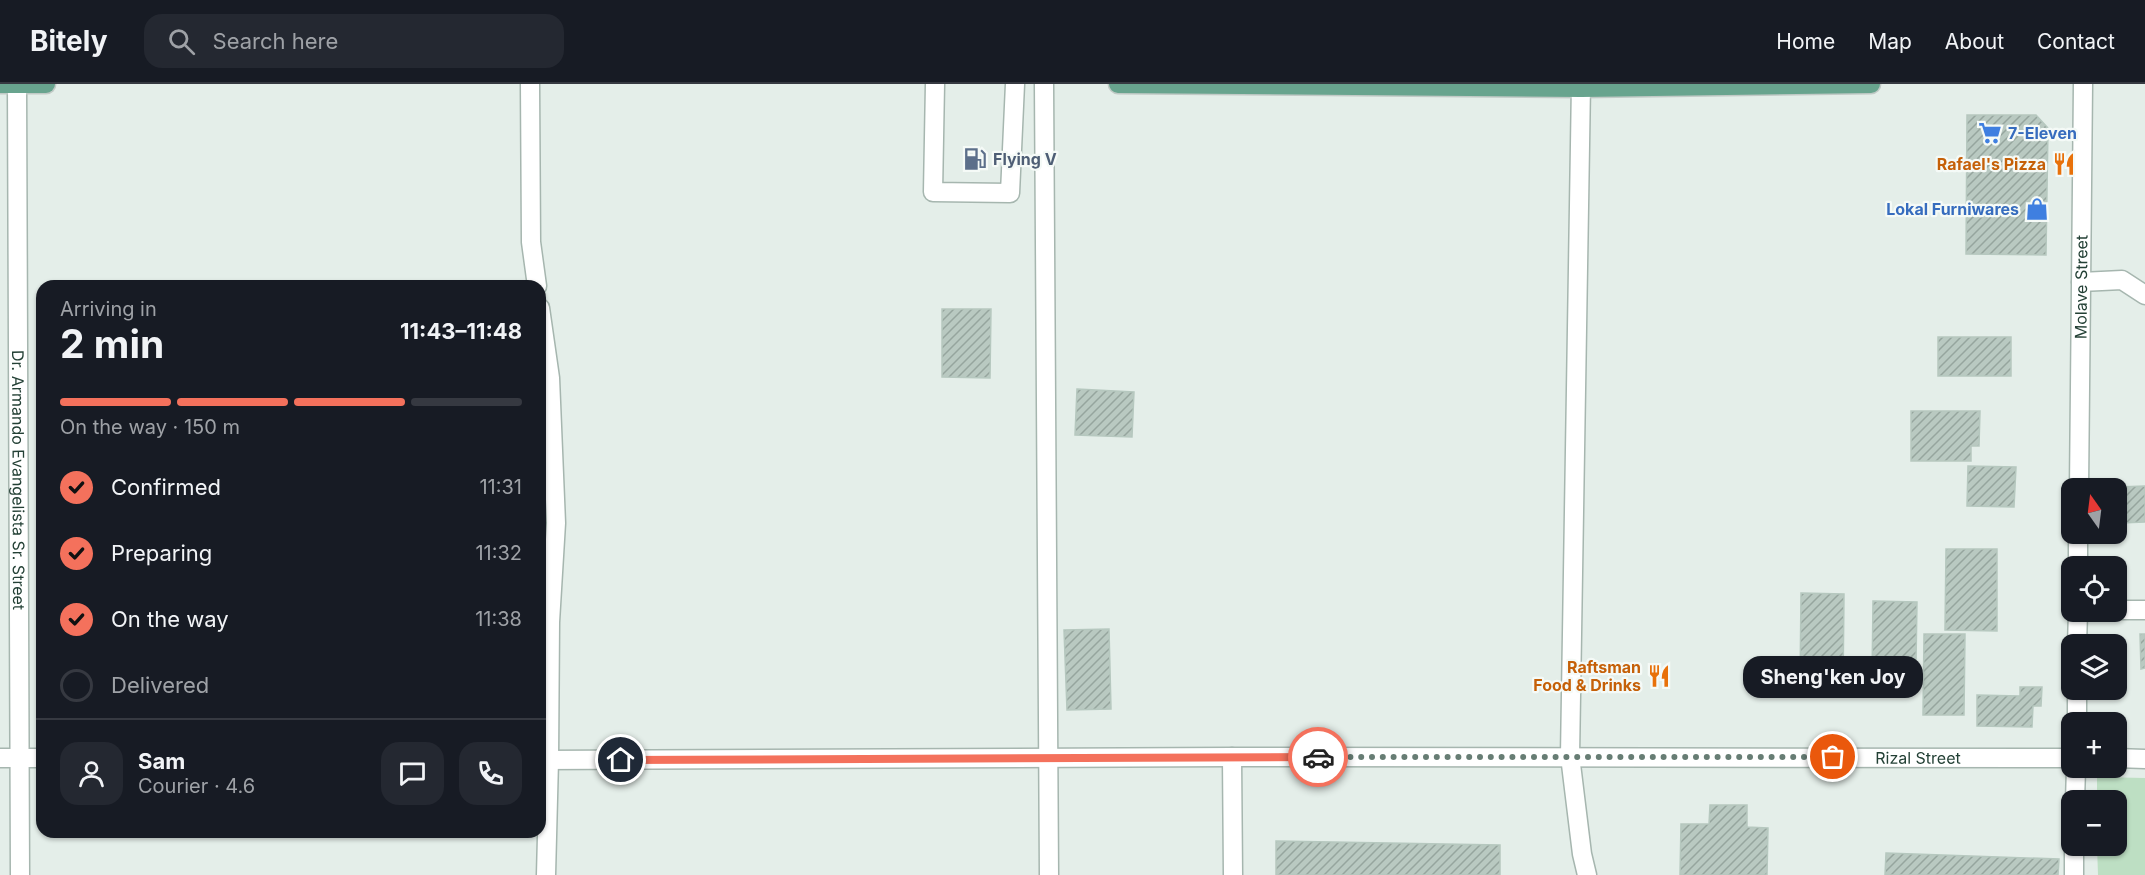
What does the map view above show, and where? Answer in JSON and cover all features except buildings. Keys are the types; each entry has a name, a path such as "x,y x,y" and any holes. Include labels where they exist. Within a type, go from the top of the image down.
{"main road":[{"path":"0,84 46,84"},
{"path":"1118,84 1581,86 1871,84"}],"street":[{"name":"Dr. Armando Evangelista Sr. Street","path":"16,84 20,875"},
{"path":"530,84 531,242 536,280"},
{"path":"935,84 933,192 1010,193 1015,84"},
{"path":"1044,84 1049,875"},
{"name":"Molave Street","path":"2079,478 2083,84"},
{"path":"1581,86 1570,756 1582,854 1587,875"},
{"path":"2081,282 2122,280 2145,295"},
{"path":"546,350 550,378 555,523 546,732"},
{"path":"2127,610 2145,610"},
{"name":"Rizal Street","path":"546,760 1570,756 2061,758"},
{"path":"1232,757 1233,875"},
{"path":"0,758 36,758"},
{"path":"2127,758 2145,759"},
{"path":"546,838 546,875"},
{"path":"2074,856 2074,875"}],"green space":[{"path":"2097,778 2145,778 2145,875 2098,875 2097,856 2127,856 2127,790 2097,790"}],"way so far":[{"path":"1318,757 1833,757"}],"place":[{"name":"7-Eleven","path":"1990,133"},
{"name":"Flying V","path":"975,159"},
{"name":"Rafael's Pizza","path":"2064,164"},
{"name":"Lokal Furniwares","path":"2037,209"},
{"name":"Raftsman Food & Drinks","path":"1659,676"},
{"name":"Sheng'ken Joy","path":"1833,757"}],"route":[{"path":"621,760 1318,757"}]}
